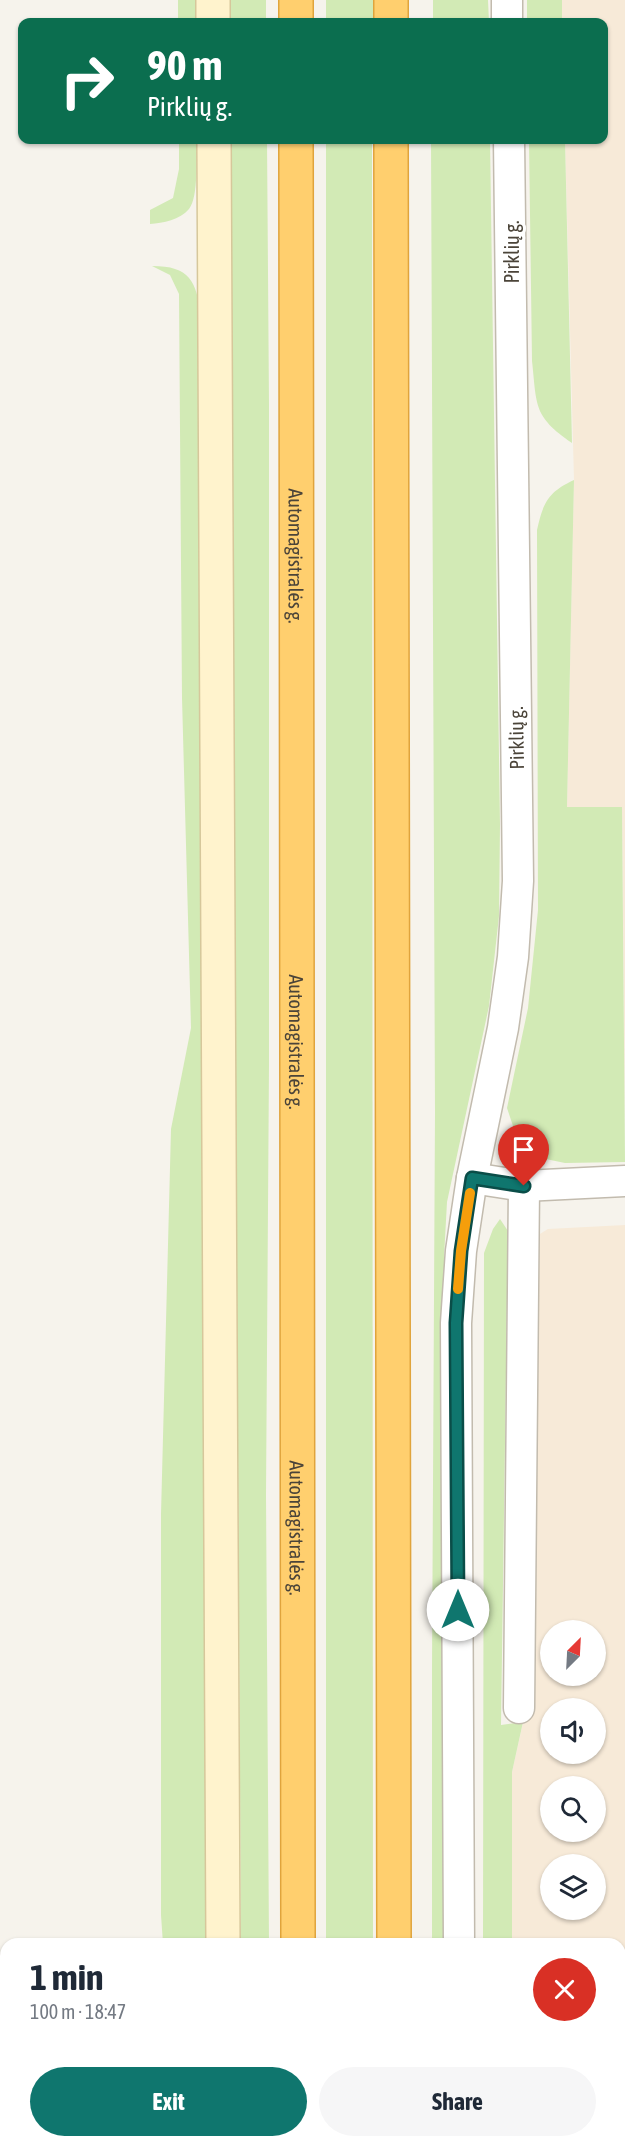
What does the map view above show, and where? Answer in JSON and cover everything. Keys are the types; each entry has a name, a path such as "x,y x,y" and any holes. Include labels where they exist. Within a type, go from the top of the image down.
{"highway":[{"path":"296,0 296,18"},
{"path":"391,0 391,18"},
{"name":"Automagistralės g.","path":"296,144 298,1938"},
{"path":"391,144 394,1938"}],"main road":[{"path":"213,0 213,18"},
{"path":"214,144 223,1938"}],"street":[{"path":"507,0 507,18"},
{"name":"Pirklių g.","path":"459,1938 456,1323 461,1251 472,1178 503,1029 513,957 518,881 509,144"},
{"path":"472,1178 524,1186 625,1181"},
{"path":"519,1708 524,1186"}],"shaded area":[{"path":"562,0 625,0 625,1121 622,807 567,807 574,480 565,144 608,144 608,18 562,18"},
{"path":"625,1225 625,1938 512,1938 512,1772 535,1669 530,1240 548,1229"}],"green space":[{"path":"178,0 195,0 195,18 178,18"},
{"path":"229,0 266,0 266,18 229,18"},
{"path":"326,0 373,0 373,18 326,18"},
{"path":"433,0 488,0 489,18 433,18"},
{"path":"527,0 562,0 562,18 527,18"},
{"path":"179,144 196,144 194,195 189,209 166,222 150,224 150,210 173,198 179,169"},
{"path":"230,144 267,144 269,1064 266,1495 269,1938 241,1938"},
{"path":"326,144 372,144 373,1938 326,1938"},
{"path":"431,144 490,144 500,825 499,916 489,1006 447,1202 444,1257 445,1938 432,1938 435,1112"},
{"path":"529,144 565,144 572,443 550,425 539,409 532,361"},
{"path":"152,266 175,269 189,278 197,293 201,315 209,1938 163,1938 161,1915 161,1514 171,1129 191,1028 182,698 179,294 170,275"},
{"path":"574,480 567,807 622,807 625,1162 565,1163 536,1157 517,1138 507,1108 528,1008 538,910 537,530 548,499 558,489"},
{"path":"500,1219 508,1231 501,1725 523,1722 512,1772 512,1938 483,1938 484,1253 493,1229"}],"slow traffic":[{"path":"458,1289 470,1193"}],"route":[{"path":"458,1610 456,1323 461,1251 469,1197 472,1178 524,1186"}]}
